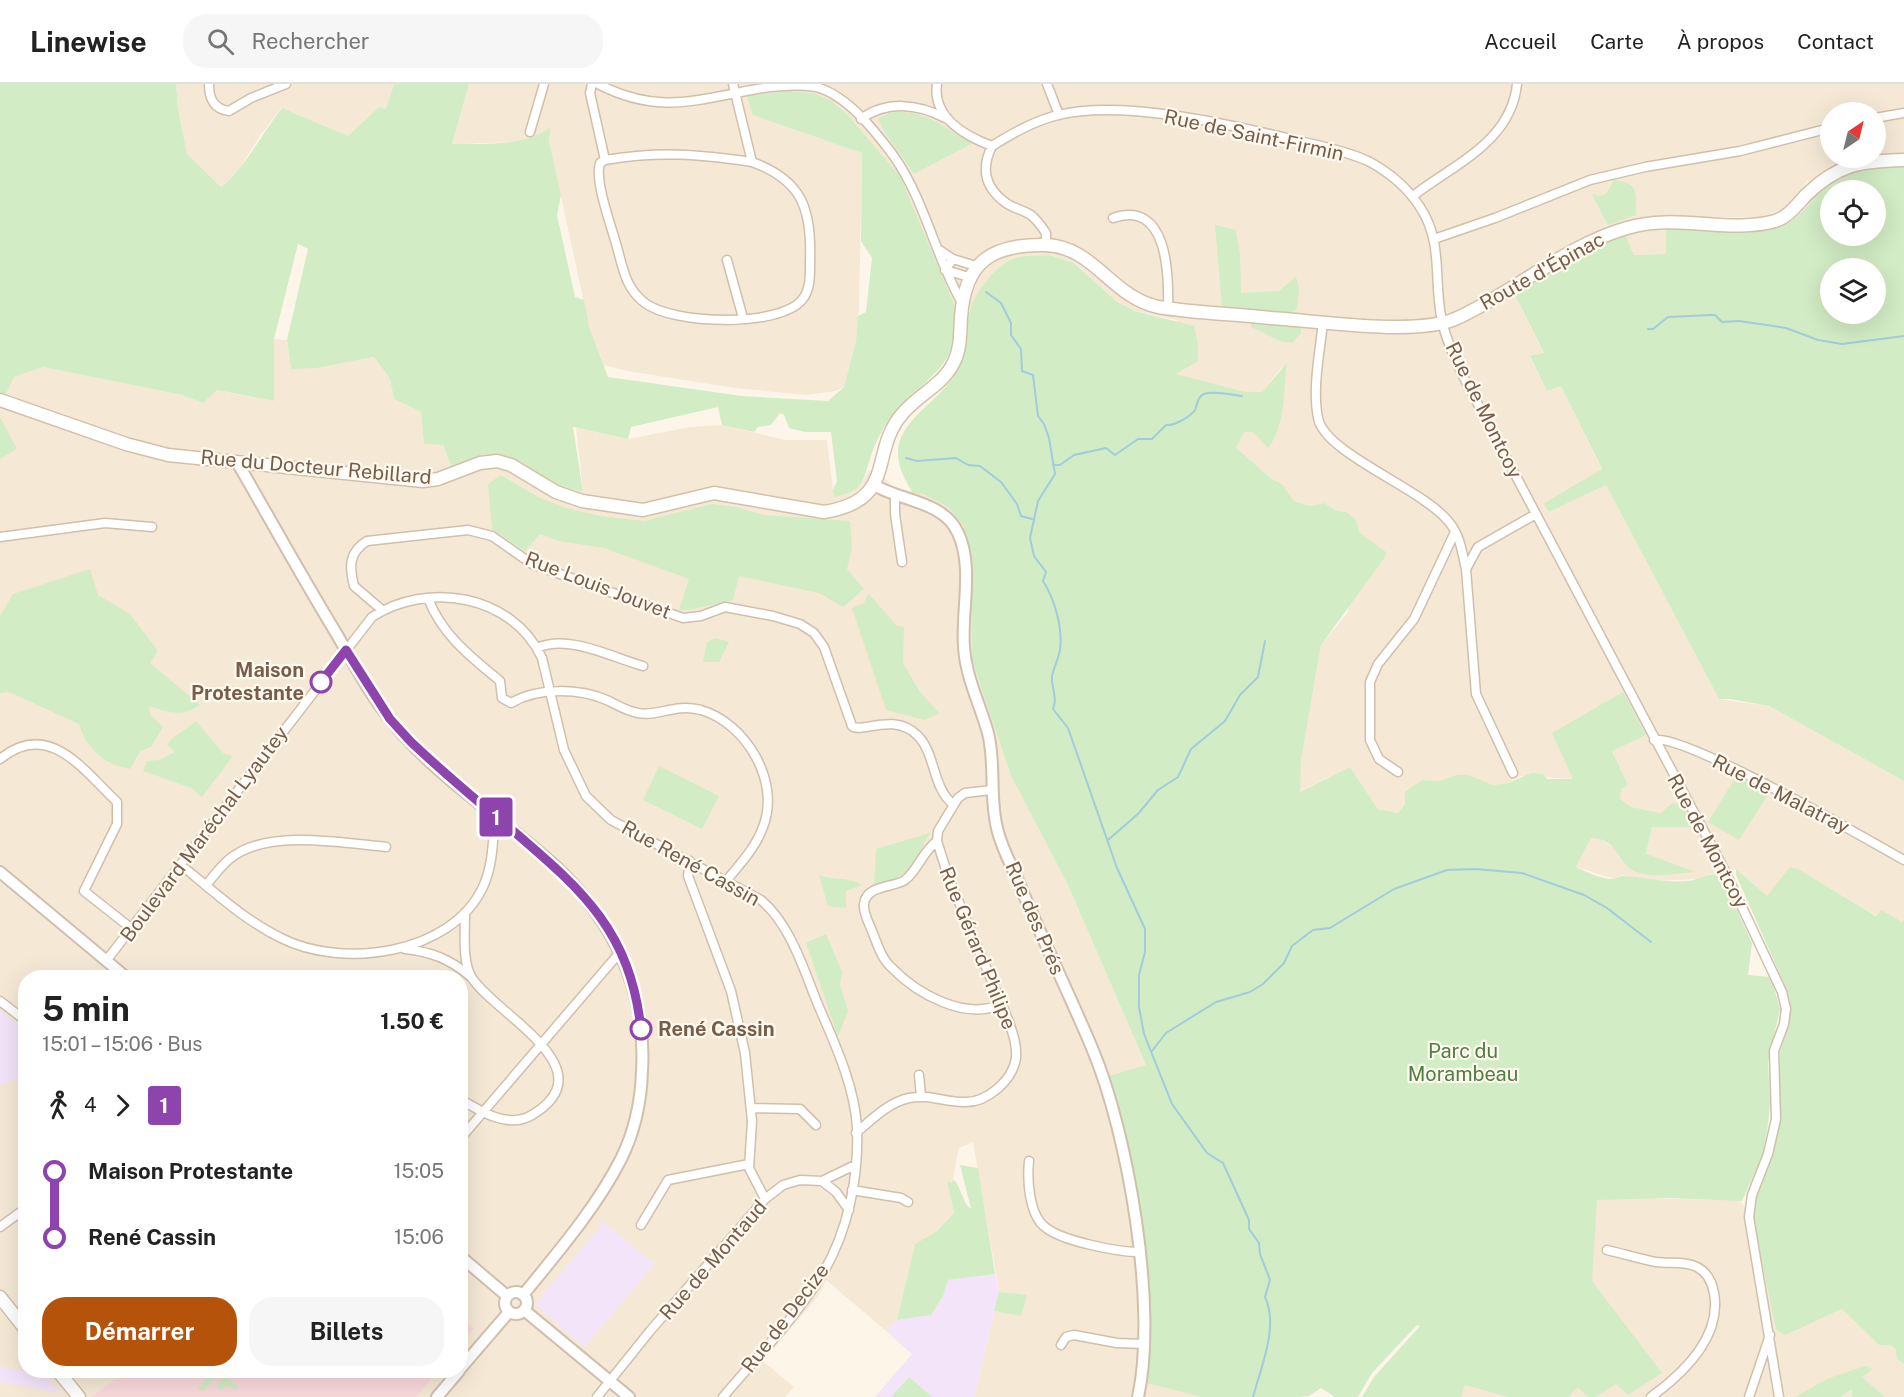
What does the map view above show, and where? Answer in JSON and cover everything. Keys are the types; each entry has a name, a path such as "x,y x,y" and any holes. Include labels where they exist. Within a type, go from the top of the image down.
{"main road":[{"name":"Route d'Épinac","path":"1323,322 1410,327 1442,324 1482,305 1579,248 1612,233 1662,221 1746,224 1777,221 1820,182 1841,168 1867,162 1904,160"},
{"path":"972,272 1000,252 1046,245 1079,253 1114,286 1133,299 1168,309 1323,322"},
{"name":"Rue du Docteur Rebillard","path":"0,400 141,449 168,455 423,481 438,479 480,463 497,461 511,465 556,492 582,501 643,510 714,493 824,512 841,510 860,501 874,485 901,414 942,380 956,359 962,303 972,272"},
{"path":"0,1297 18,1320"},
{"path":"64,1378 79,1397"}],"street":[{"path":"209,84 210,96 214,105 229,111 251,98 286,84"},
{"path":"530,132 544,84"},
{"path":"592,84 590,93 605,160"},
{"path":"598,84 642,101 669,104 734,88 782,85 824,87 850,107 908,178 945,270 962,303"},
{"path":"937,84 936,94 939,107 946,119"},
{"path":"1047,84 1059,115"},
{"path":"1413,196 1492,139 1508,118 1517,84"},
{"path":"734,88 752,162"},
{"path":"861,119 877,110 900,105 918,107 946,119 978,141 992,146 986,159 985,173 990,189 1006,204 1037,221 1046,233 1046,245"},
{"name":"Rue de Saint-Firmin","path":"992,146 1015,131 1059,115 1145,112 1274,135 1367,161 1395,178 1413,196 1426,216 1434,239 1442,324"},
{"path":"1886,116 1904,112"},
{"path":"1434,239 1495,218 1590,180 1644,167 1740,151 1820,131"},
{"path":"659,153 703,154 752,162 769,168 787,179 803,201 807,211 811,249 810,283 802,300 783,312 727,320 681,316 647,305 627,285 600,182 598,169 605,160 659,153"},
{"path":"1113,219 1130,216 1149,223 1157,231 1164,246 1168,309"},
{"path":"937,249 972,272"},
{"path":"945,270 953,259"},
{"path":"727,260 743,318"},
{"path":"945,270 972,272"},
{"path":"1323,322 1316,403 1318,418 1325,434 1343,450 1375,468 1435,509 1455,532 1466,569 1476,694 1513,773"},
{"name":"Rue de Montcoy","path":"1442,324 1463,376 1755,931 1782,992 1786,1009 1784,1024 1774,1051 1776,1119 1768,1154 1749,1206 1779,1397"},
{"path":"237,462 346,650 390,719 438,767 584,893 621,951 639,1005 644,1047 641,1086 634,1127 622,1158 605,1186 524,1295"},
{"name":"Rue des Prés","path":"874,485 895,496 937,510 958,531 964,549 963,646 968,678 988,735 997,830 1093,1051 1110,1102 1130,1188 1144,1312 1144,1344 1138,1397"},
{"path":"895,496 895,514 902,562"},
{"path":"1466,569 1478,547 1536,514"},
{"path":"0,537 105,523 152,527"},
{"name":"Rue Louis Jouvet","path":"382,610 354,586 351,555 357,547 367,541 432,531 468,530 492,536 532,564 683,618 701,616 725,607 748,610 800,624 814,633 824,647 852,726 860,729 885,723 907,728 917,735 925,747 945,798 953,804"},
{"path":"1398,772 1379,759 1371,741 1370,682 1378,664 1417,614 1455,532"},
{"name":"Rue René Cassin","path":"346,650 372,617 382,610 389,606 428,598 448,596 478,602 509,619 537,648 564,750 586,796 611,820 761,900 779,920 832,1037 850,1091 856,1133 855,1165"},
{"path":"428,598 434,614 447,633 500,681 502,698 511,703 524,696 550,692 584,694 608,700 626,711 646,715 682,706 704,711 725,723 754,752 764,777 769,803 764,826 753,847 727,880"},
{"path":"537,648 548,643 573,645 643,666"},
{"name":"Boulevard Maréchal Lyautey","path":"106,961 346,650"},
{"name":"Rue de Malatray","path":"1654,740 1678,743 1725,764 1904,860"},
{"path":"0,759 14,747 33,743 51,746 66,753 117,802 117,824 84,891 132,929"},
{"path":"953,804 965,794 992,790"},
{"name":"Rue Gérard Philipe","path":"856,1133 883,1110 906,1098 921,1096 965,1103 986,1096 1009,1076 1016,1059 1016,1043 1002,1004 948,876 937,841 938,831 953,804"},
{"path":"181,865 254,921 282,939 316,948 355,953 404,948 434,936 465,915 483,888 490,866 495,815"},
{"path":"206,885 236,854 261,845 308,840 386,847"},
{"path":"937,841 928,847 905,879 873,892 867,897 864,905 866,914 881,952 891,968 949,1006 971,1010 992,1009 1002,1004"},
{"path":"690,861 688,876 731,991 745,1053 751,1108 749,1164 765,1199"},
{"path":"0,872 117,970"},
{"path":"465,915 465,940 472,977"},
{"path":"404,948 441,956 463,970"},
{"path":"468,1130 621,951"},
{"path":"468,974 541,1045 557,1065 560,1079 553,1095 542,1109 522,1121 483,1112 468,1104"},
{"path":"0,1001 18,1015"},
{"path":"919,1075 921,1096"},
{"path":"751,1108 800,1109 816,1125"},
{"path":"1029,1161 1031,1196 1035,1212 1044,1227 1093,1245 1123,1252 1139,1252"},
{"path":"641,1225 668,1180 749,1164"},
{"name":"Rue de Montaud","path":"597,1397 650,1331 765,1199 783,1185 800,1180 822,1181 855,1165"},
{"name":"Rue de Decize","path":"723,1397 823,1273 849,1210 855,1165"},
{"path":"822,1181 836,1192 849,1210"},
{"path":"852,1190 901,1198 908,1202"},
{"path":"0,1227 18,1214"},
{"path":"1607,1250 1660,1263 1694,1266 1707,1274 1714,1290 1715,1312 1706,1341 1689,1364 1651,1397"},
{"path":"468,1263 507,1296"},
{"path":"516,1292 524,1295 527,1302 524,1310 515,1314 509,1312 505,1305 507,1296 516,1292"},
{"path":"524,1310 630,1397"},
{"path":"468,1361 509,1312"},
{"path":"1749,1397 1770,1334"},
{"path":"1061,1345 1066,1338 1074,1335 1117,1343 1144,1344"},
{"path":"437,1397 453,1378"}],"shaded area":[{"path":"176,84 394,84 386,109 379,107 348,136 281,108 233,179 221,187 187,154"},
{"path":"469,84 1904,84 1904,167 1886,166 1886,102 1820,102 1820,168 1880,168 1848,180 1820,180 1819,191 1808,180 1787,207 1761,217 1670,217 1666,228 1666,254 1634,255 1625,234 1577,257 1514,293 1544,354 1530,357 1547,391 1561,386 1602,470 1543,505 1549,512 1606,485 1719,699 1769,706 1904,781 1904,919 1902,922 1877,916 1800,870 1767,897 1736,869 1712,874 1702,879 1651,881 1622,875 1614,879 1576,867 1591,838 1600,838 1620,853 1628,867 1656,875 1662,873 1652,858 1646,855 1652,827 1670,807 1660,813 1632,807 1620,799 1620,789 1628,785 1612,751 1623,692 1574,779 1520,776 1508,783 1493,785 1467,775 1456,775 1439,781 1422,780 1398,813 1378,809 1350,767 1299,792 1301,760 1321,645 1348,612 1360,533 1356,520 1347,512 1337,511 1324,503 1310,506 1294,501 1282,484 1272,479 1236,448 1244,432 1253,432 1268,447 1279,427 1282,367 1262,392 1246,392 1175,374 1177,320 1135,311 1116,302 1075,263 1050,255 1010,260 997,270 980,291 970,309 955,306 900,176 848,115 832,101 754,115 862,153 859,308 856,341 844,387 836,391 806,395 735,388 627,371 604,365 589,326 549,141 551,128 536,138 518,142 452,144"},
{"path":"274,339 287,340 291,368 317,368 374,357 390,379 394,399 421,412 424,444 443,445 451,466 484,454 507,456 583,492 576,428 628,439 690,427 722,425 786,440 827,440 834,497 862,483 869,470 886,479 893,488 923,494 948,507 963,525 970,556 972,660 1011,776 1068,885 1146,1065 1109,1077 1123,1122 1138,1192 1150,1302 1147,1382 1201,1397 974,1397 999,1292 973,1142 959,1148 952,1183 947,1181 954,1213 937,1231 915,1244 897,1320 886,1331 826,1280 819,1295 763,1361 794,1387 785,1397 0,1397 0,395 5,396 14,377 43,367 182,395 203,403 216,390 273,401"},
{"path":"0,1010 18,1025 18,1078 0,1085"},
{"path":"1634,1198 1739,1200 1753,1217 1814,1322 1842,1309 1879,1345 1890,1345 1897,1349 1897,1359 1904,1364 1904,1397 1387,1397 1559,1201"},
{"path":"600,1219 655,1264 584,1347 534,1304 601,1226"},
{"path":"995,1274 999,1292 974,1397 875,1397 912,1354 886,1331 897,1320 931,1315 943,1296 948,1280"},
{"path":"468,1323 474,1328 468,1335"},
{"path":"0,1367 18,1370 18,1378 49,1378 60,1393 0,1382"},
{"path":"118,1378 432,1378 416,1397 91,1397"}],"green space":[{"path":"0,84 176,84 187,154 221,187 245,162 282,108 348,136 379,107 386,109 394,84 469,84 452,144 491,144 516,141 540,134 551,127 549,141 561,195 557,215 575,297 584,300 589,326 608,377 742,396 828,401 844,387 856,341 858,316 866,312 872,258 861,241 862,153 753,115 747,96 788,91 814,93 832,101 848,115 900,176 955,306 952,344 943,364 903,402 886,424 874,447 862,482 852,491 834,497 833,490 837,481 831,432 805,432 789,428 784,415 780,413 771,425 758,427 754,432 722,425 718,407 631,427 628,439 573,427 583,492 561,486 507,456 484,454 451,466 443,445 424,444 421,412 394,399 390,379 374,357 317,368 291,369 287,340 308,249 298,244 274,339 274,401 217,390 203,403 182,395 43,367 14,377 5,396 0,395"},
{"path":"900,112 931,119 973,143 914,174 890,141 878,119 889,113"},
{"path":"1886,166 1904,167 1904,781 1769,706 1719,699 1606,485 1549,512 1543,504 1602,469 1561,386 1547,391 1530,356 1544,353 1514,293 1577,257 1625,234 1634,255 1666,254 1666,228 1757,231 1785,224 1799,214 1820,190 1820,246 1886,246 1886,180 1831,180 1857,170 1886,168"},
{"path":"1614,180 1632,186 1636,195 1636,215 1608,225 1591,193 1599,196 1606,194"},
{"path":"1215,225 1236,230 1240,254 1241,293 1279,291 1296,277 1299,288 1297,309 1290,313 1222,306"},
{"name":"Parc du Morambeau","path":"1050,255 1074,263 1117,302 1135,311 1194,326 1198,344 1198,361 1176,374 1246,392 1262,392 1287,363 1281,419 1274,439 1268,448 1253,432 1244,432 1236,448 1272,479 1282,484 1294,501 1310,506 1324,503 1337,511 1347,512 1356,520 1360,533 1386,552 1385,557 1321,645 1301,760 1300,792 1350,767 1378,809 1398,813 1405,804 1405,792 1422,780 1439,781 1456,775 1468,775 1493,785 1508,783 1532,773 1543,774 1547,779 1573,779 1552,733 1623,692 1646,735 1612,751 1628,785 1621,789 1620,799 1632,807 1660,813 1673,803 1683,805 1695,827 1652,827 1646,854 1696,872 1649,875 1634,871 1612,846 1600,839 1591,838 1576,867 1607,879 1624,876 1679,881 1719,874 1723,880 1752,943 1748,975 1771,977 1780,1009 1768,1062 1770,1103 1763,1155 1742,1201 1670,1198 1597,1200 1592,1281 1662,1373 1628,1395 1616,1384 1596,1397 1587,1397 1578,1387 1568,1397 1508,1397 1465,1385 1461,1397 1362,1397 1374,1377 1420,1326 1417,1325 1372,1373 1358,1397 1335,1397 1321,1388 1309,1396 1298,1397 1201,1397 1147,1383 1150,1310 1144,1243 1131,1159 1109,1076 1146,1065 1068,885 1011,776 972,660 970,556 963,525 948,507 923,494 913,493 901,471 898,452 901,437 910,423 948,384 959,368 964,354 970,310 986,282 998,269 1014,258"},
{"path":"1251,322 1301,325 1301,333 1292,343 1280,341 1251,327"},
{"path":"0,417 17,449 0,459"},
{"path":"501,475 540,498 566,508 600,516 644,521 712,504 736,507 764,515 850,521 852,548 847,569 864,589 843,607 819,593 739,576 733,600 689,610 679,610 689,579 604,548 559,541 540,534 525,551 492,529 488,484"},
{"path":"90,569 98,595 130,614 158,651 150,663 200,705 181,713 148,706 151,715 163,727 151,747 140,751 130,769 112,764 98,754 86,741 79,724 9,692 0,693 0,616 13,594"},
{"path":"868,593 897,626 904,627 903,663 920,692 939,713 925,720 886,710 852,608 864,603"},
{"path":"716,638 729,642 719,662 703,662 707,642"},
{"path":"196,721 223,753 233,756 202,797 191,788 143,771 147,761 159,760 175,752 167,745 169,742"},
{"path":"659,766 719,796 702,829 643,800"},
{"path":"1736,777 1769,793 1739,840 1708,822"},
{"path":"930,833 910,868 897,878 874,885 876,849"},
{"path":"1790,867 1800,870 1876,916 1881,910 1902,922 1904,919 1904,1364 1897,1359 1896,1349 1890,1345 1879,1345 1842,1309 1785,1335 1776,1330 1753,1217 1754,1205 1772,1153 1780,1117 1780,1053 1791,1009 1786,988 1736,875 1736,869 1767,896"},
{"path":"819,875 852,880 862,885 846,891 846,908 828,906"},
{"path":"826,934 842,972 840,985 848,1011 838,1037 806,943"},
{"path":"960,1165 978,1168 995,1274 948,1280 943,1296 931,1315 897,1320 915,1244 937,1231 954,1213 947,1181 952,1183 953,1179 956,1182 971,1209"},
{"path":"999,1292 1027,1295 1021,1316 994,1311"},
{"path":"1865,1366 1873,1369 1862,1377 1885,1397 1852,1397 1852,1389 1840,1397 1795,1397 1829,1378"},
{"path":"909,1377 932,1397 891,1397"},
{"path":"207,1378 215,1378 203,1392 198,1388"},
{"path":"223,1378 228,1378 238,1386 235,1390 227,1386 220,1390 216,1386"}],"waterway":[{"path":"986,292 1001,303 1011,323 1011,335 1021,349 1022,371 1033,375 1038,416 1049,438 1055,474 1038,501 1030,538 1034,556 1046,572 1043,581 1051,596 1059,622 1061,640 1052,676 1055,700 1053,709 1068,728 1117,868 1145,929 1145,952 1139,975 1139,1007 1144,1034 1172,1104 1207,1153 1223,1163 1249,1220 1249,1229 1259,1243 1260,1254 1270,1280 1265,1297 1270,1321 1267,1347 1253,1397"},
{"path":"1648,329 1653,329 1668,317 1715,315 1722,322 1739,321 1786,328 1818,340 1842,344 1904,336"},
{"path":"1053,465 1060,465 1074,455 1106,448 1115,455 1138,439 1152,439 1166,425 1177,423 1195,410 1200,397 1204,394 1242,396"},
{"path":"906,458 917,461 956,458 968,465 980,466 1001,482 1017,504 1021,516 1032,519"},
{"path":"1108,840 1138,814 1158,790 1178,777 1191,749 1225,721 1240,695 1258,677 1265,641"},
{"path":"1152,1051 1166,1033 1216,1002 1250,992 1263,984 1284,963 1292,946 1313,930 1330,928 1394,889 1447,870 1475,869 1522,873 1584,895 1607,908 1651,942"}],"bus line":[{"name":"1","path":"321,682 346,650 390,719 411,742 584,893 621,951 639,1005 641,1029"}],"place":[{"name":"Maison Protestante","path":"321,682"},
{"name":"René Cassin","path":"641,1029"}]}
